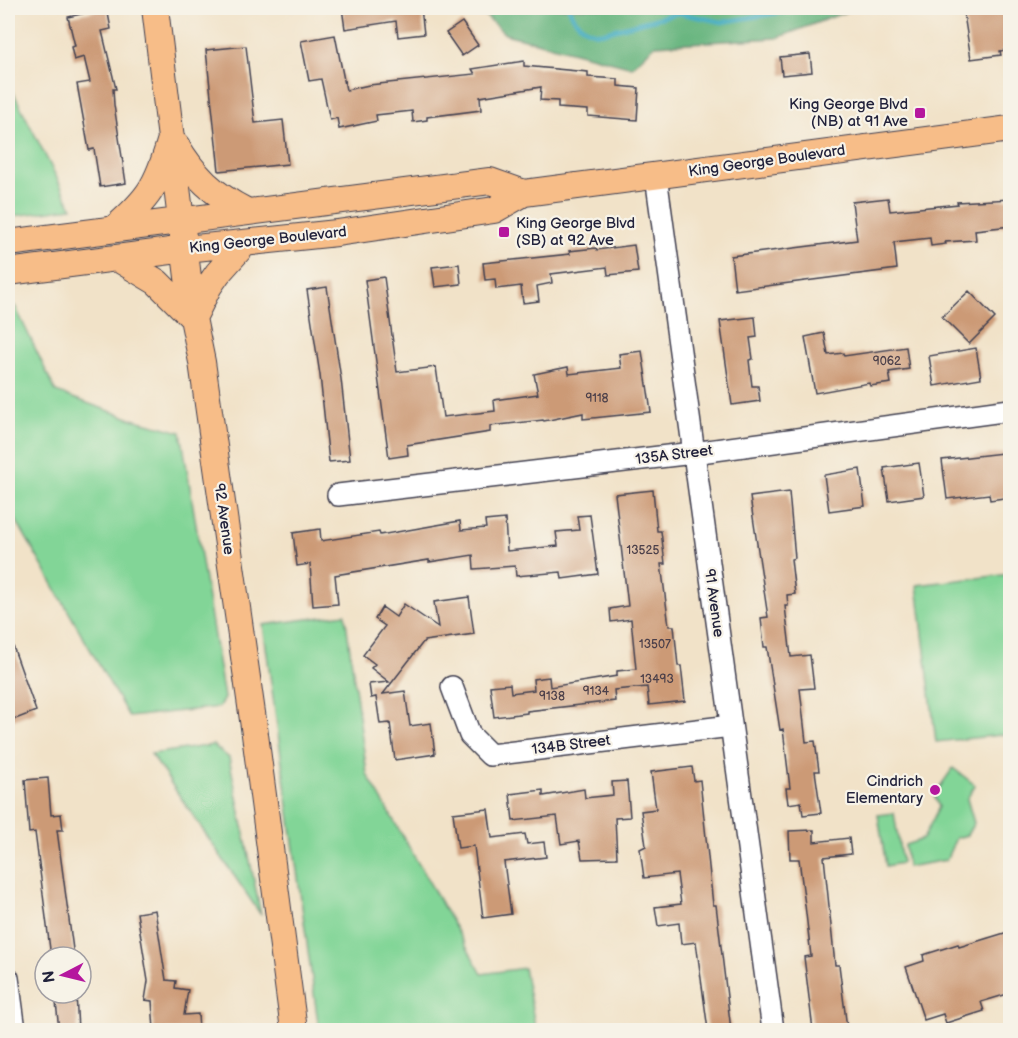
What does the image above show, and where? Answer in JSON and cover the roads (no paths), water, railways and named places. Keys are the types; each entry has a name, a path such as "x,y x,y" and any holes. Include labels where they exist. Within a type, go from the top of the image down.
{"main road":[{"name":"92 Avenue","path":"155,8 193,318 202,362 294,1030"},
{"name":"King George Boulevard","path":"8,273 494,210 524,194 1011,129"},
{"path":"172,137 196,175 220,196 246,212"},
{"path":"115,228 153,189 172,137"},
{"name":"King George Boulevard","path":"8,243 490,181 524,194"},
{"path":"117,258 157,282 193,318 213,279 243,244"}],"street":[{"name":"91 Avenue","path":"656,176 773,1030"},
{"name":"135A Street","path":"338,495 693,453 1011,411"},
{"name":"134B Street","path":"452,687 470,735 490,754 731,726"},
{"path":"8,984 15,1030"}],"waterway":[{"path":"569,8 581,25 590,31 601,33 678,13 722,22 809,8"}],"place":[{"name":"King George Blvd (NB) at 91 Ave","path":"920,113"},
{"name":"King George Blvd (SB) at 92 Ave","path":"504,232"},
{"name":"Cindrich Elementary","path":"935,790"}]}
